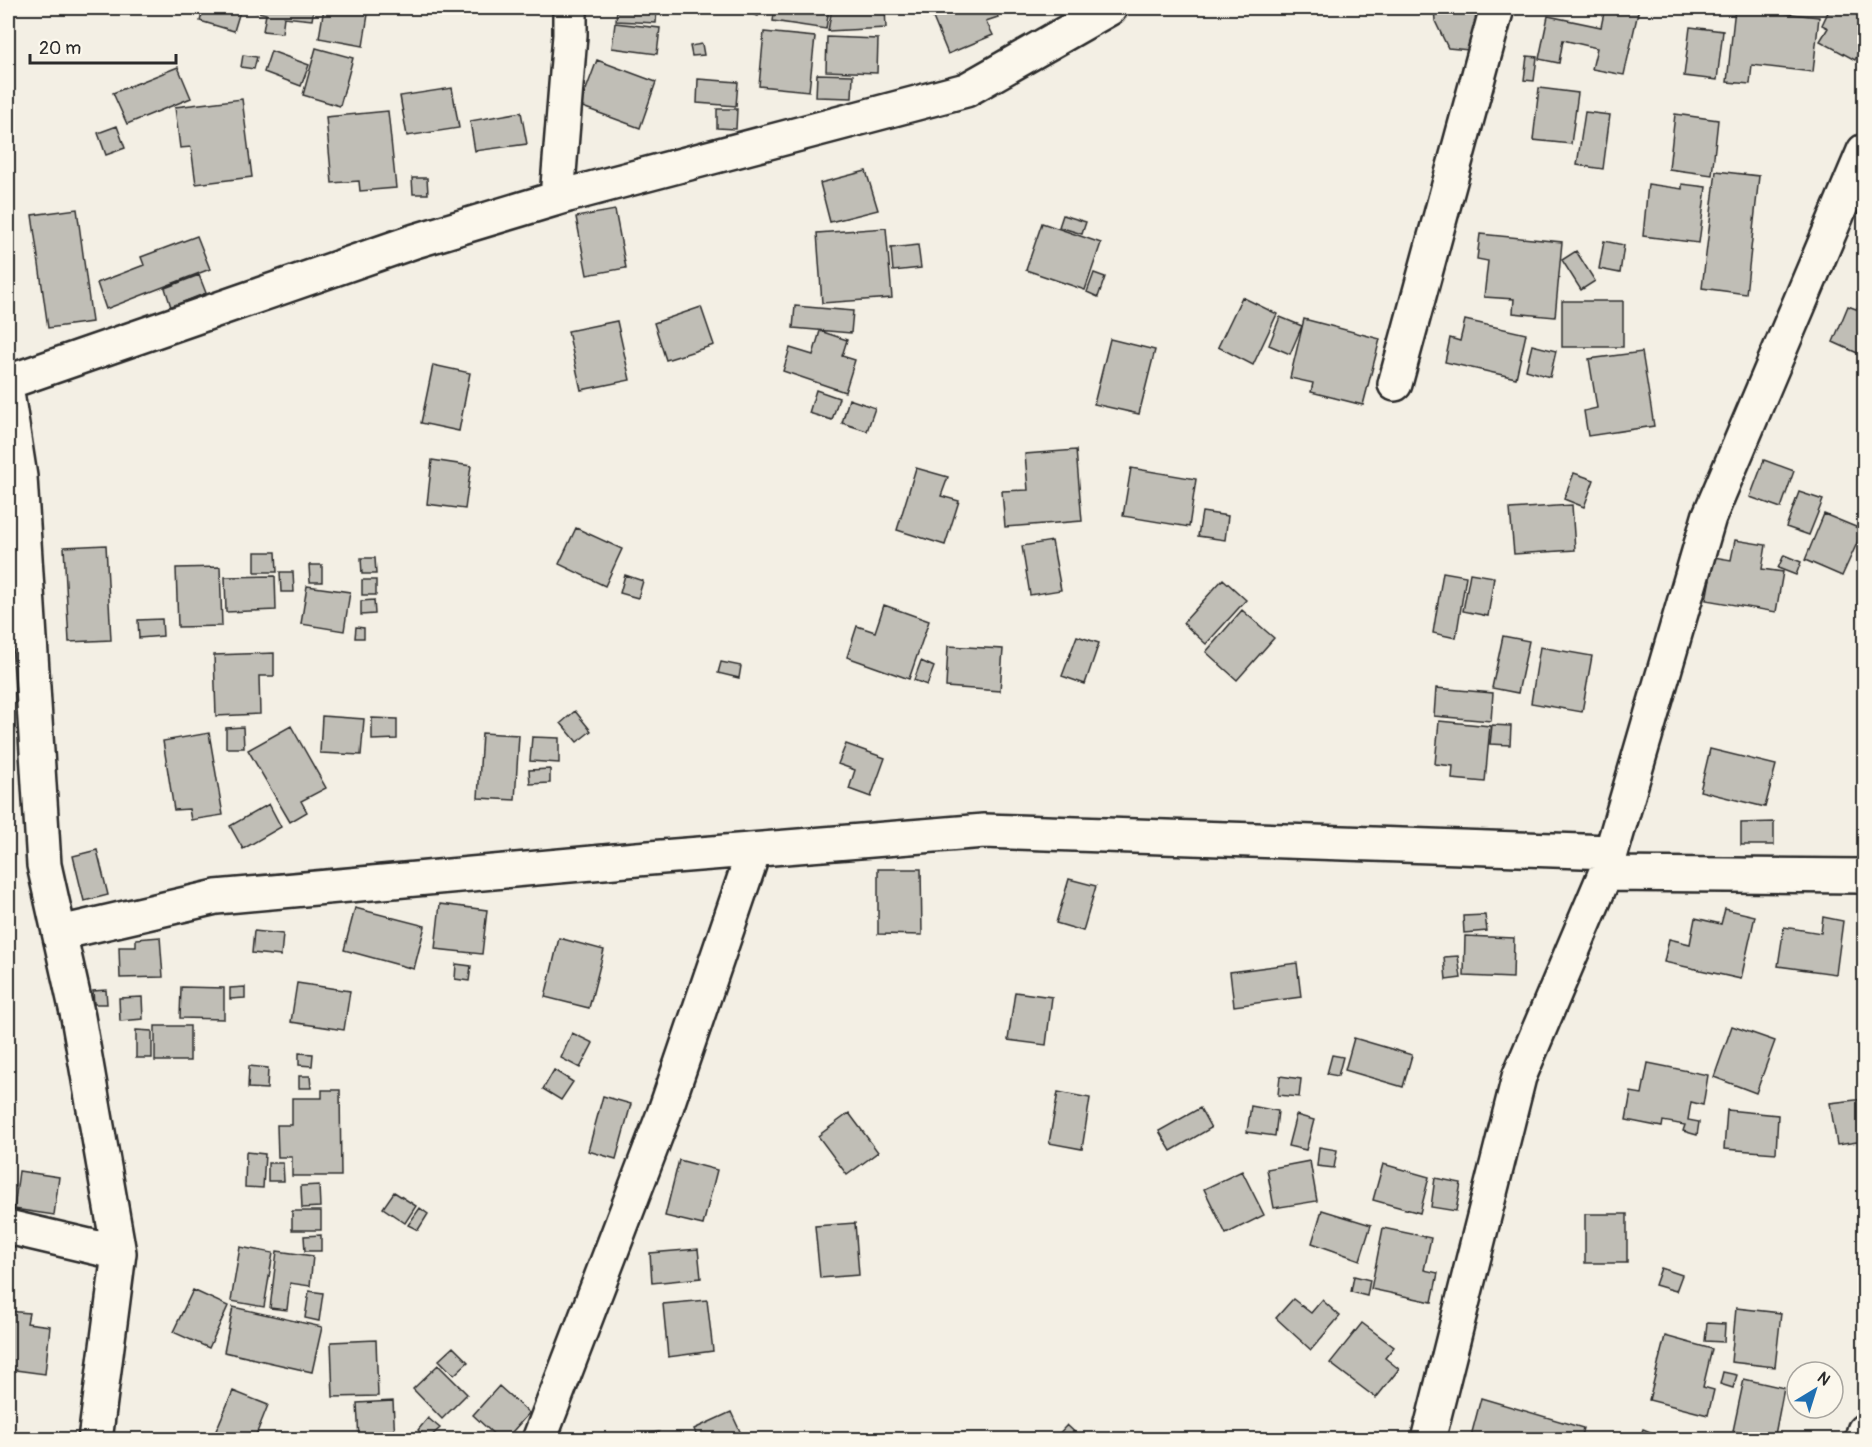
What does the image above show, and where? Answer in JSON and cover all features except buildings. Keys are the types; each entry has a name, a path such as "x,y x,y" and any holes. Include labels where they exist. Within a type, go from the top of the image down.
{"street":[{"path":"557,198 570,35 570,8"},
{"path":"8,382 414,241 557,198 966,90 1110,8"},
{"path":"1395,384 1497,8"},
{"path":"1428,1440 1519,1077 1608,863 1709,517 1853,206 1864,151"},
{"path":"8,399 20,477 17,582 44,865 78,1017 119,1253 95,1440"},
{"path":"60,933 216,897 984,831 1864,876"},
{"path":"539,1440 665,1111 754,850"},
{"path":"8,1227 119,1253"},
{"path":"1862,1440 1864,1431"}]}
